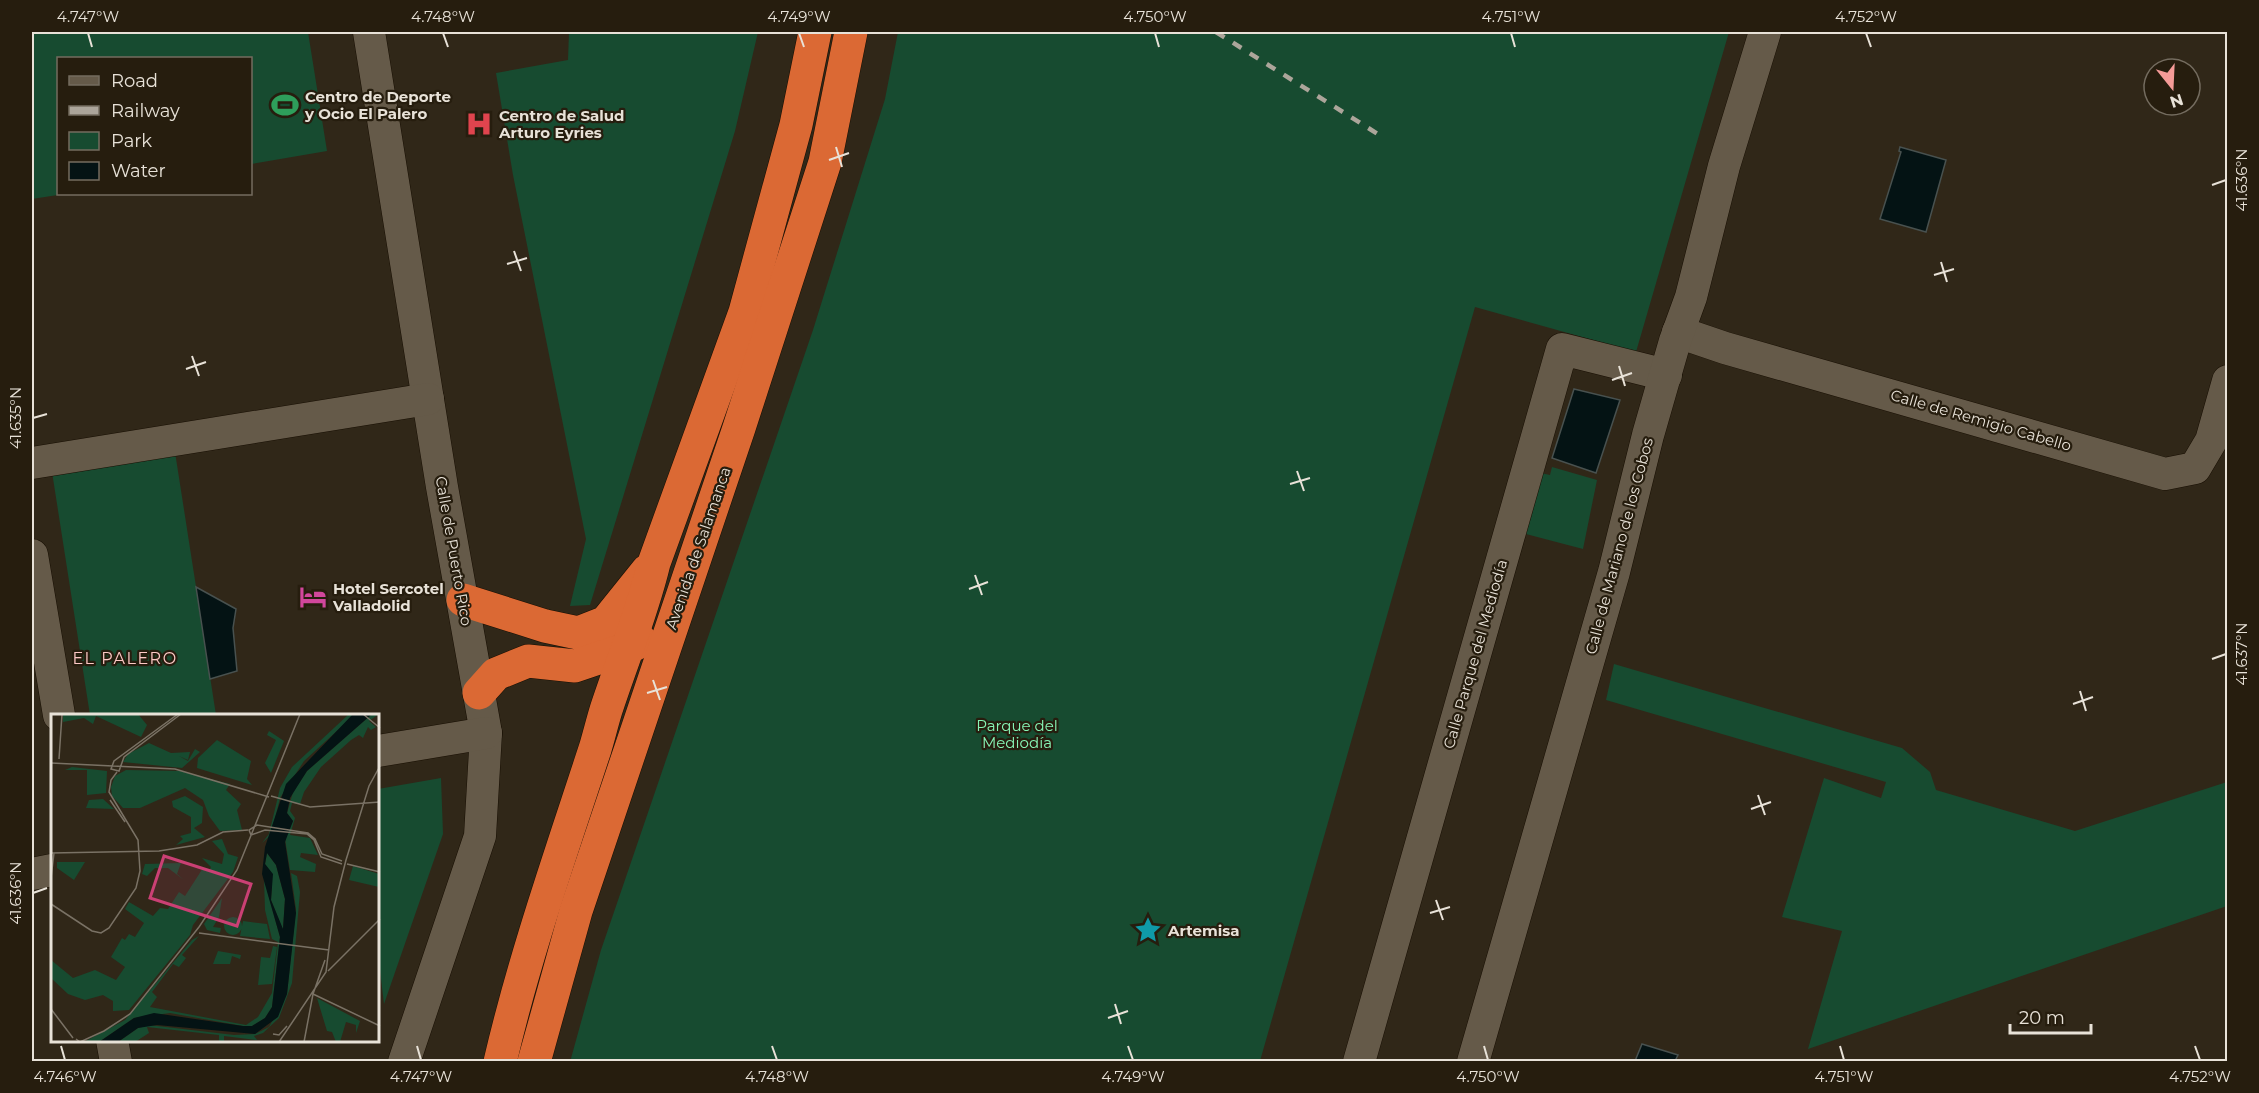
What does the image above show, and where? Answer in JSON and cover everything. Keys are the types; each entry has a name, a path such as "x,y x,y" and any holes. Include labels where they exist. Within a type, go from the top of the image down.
{"highway":[{"path":"500,1062 514,999 539,915 605,712 647,594 654,563 745,312 796,124 815,32"},
{"name":"Avenida de Salamanca","path":"534,1062 576,911 825,162 851,32"},
{"path":"463,600 545,626 578,633 606,622 654,563"},
{"path":"480,693 496,674 528,661 575,666 627,648 673,624"},
{"path":"575,666 605,712"}],"street":[{"name":"Calle de Puerto Rico","path":"369,32 428,399 486,733 480,836 404,1062"},
{"name":"Calle de Mariano de los Cobos","path":"1473,1062 1614,572 1678,332 1691,297 1724,166 1765,32"},
{"name":"Calle de Remigio Cabello","path":"1678,332 1725,348 2165,474 2195,468 2211,441 2228,381"},
{"name":"Calle Parque del Mediodía","path":"1359,1062 1562,348 1666,375"},
{"path":"32,463 428,399"},
{"path":"32,555 59,714"},
{"path":"380,751 486,733"},
{"path":"32,874 51,870"},
{"path":"112,1042 116,1062"}],"green space":[{"name":"Centro de Deporte y Ocio El Palero","path":"32,32 308,32 327,151 252,164 252,57 57,57 58,195 32,199"},
{"path":"569,32 758,32 735,131 590,605 570,606 586,539 513,175 496,73 568,60"},
{"name":"Parque del Mediodía","path":"898,32 1729,32 1636,352 1475,307 1260,1061 570,1062 601,950 813,330 885,99"},
{"path":"175,452 216,714 90,714 52,472"},
{"path":"1552,467 1597,480 1583,549 1518,532 1536,472 1550,475"},
{"path":"1614,664 1902,748 1930,772 1936,790 2075,831 2227,782 2227,906 1808,1049 1842,931 1782,917 1824,778 1881,798 1886,782 1606,700"},
{"path":"441,778 443,834 384,1004 380,971 380,789"}],"water":[{"path":"1900,147 1946,160 1926,232 1880,219 1901,152"},
{"path":"1574,389 1620,400 1596,473 1552,458"},
{"path":"196,587 236,609 233,628 237,671 210,679"},
{"path":"1642,1044 1678,1055 1675,1061 1635,1061"}],"railway":[{"path":"1216,32 1381,136"}],"place":[{"name":"Centro de Deporte y Ocio El Palero","path":"285,105"},
{"name":"Centro de Salud Arturo Eyries","path":"479,124"},
{"name":"Hotel Sercotel Valladolid","path":"313,597"},
{"name":"Artemisa","path":"1148,930"}],"district":[{"name":"EL PALERO","path":"125,658"}]}
